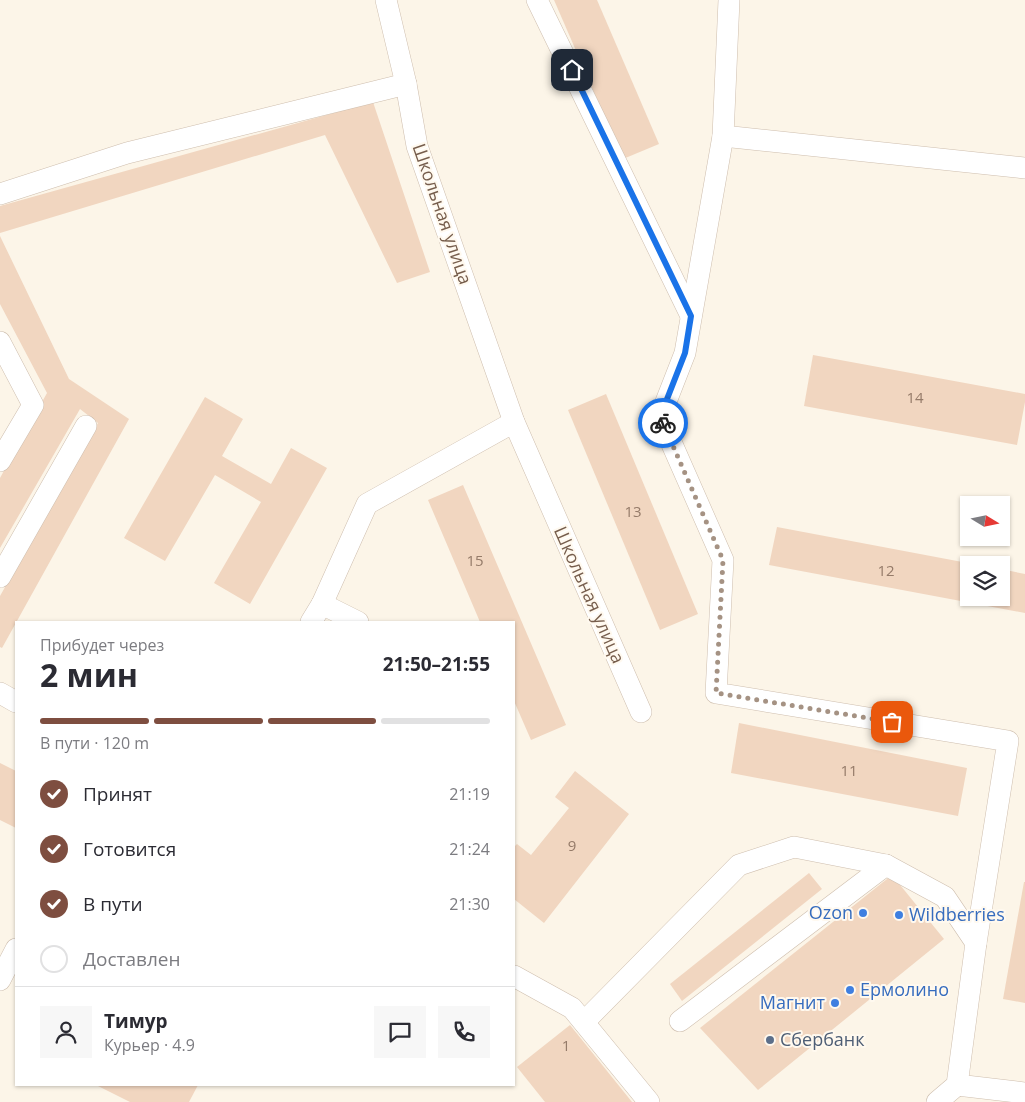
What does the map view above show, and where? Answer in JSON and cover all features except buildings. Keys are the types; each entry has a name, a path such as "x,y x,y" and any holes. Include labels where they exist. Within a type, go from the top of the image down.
{"street":[{"name":"Школьная улица","path":"386,0 406,84 417,146 514,422 641,712"},
{"path":"537,0 691,316"},
{"path":"729,0 723,136 685,353 660,417 723,560 716,693 1008,741 976,943 957,1085 937,1102"},
{"path":"0,194 127,153 406,84"},
{"path":"723,136 1025,168"},
{"path":"0,342 34,405 0,461"},
{"path":"312,621 322,604 367,504 514,422"},
{"path":"0,577 86,426"},
{"path":"322,604 356,621"},
{"path":"0,693 15,701"},
{"path":"584,1022 739,865 794,847 886,865 945,897 976,943"},
{"path":"680,1021 886,865"},
{"path":"0,980 15,951"},
{"path":"515,977 572,1008 649,1102"},
{"path":"957,1085 1025,1093"}],"way so far":[{"path":"663,423 723,560 716,693 892,722"}],"place":[{"name":"Ozon","path":"863,913"},
{"name":"Wildberries","path":"899,915"},
{"name":"Ермолино","path":"850,990"},
{"name":"Магнит","path":"835,1003"},
{"name":"Сбербанк","path":"770,1040"}],"route":[{"path":"572,70 691,316 685,353 660,417 663,423"}]}
